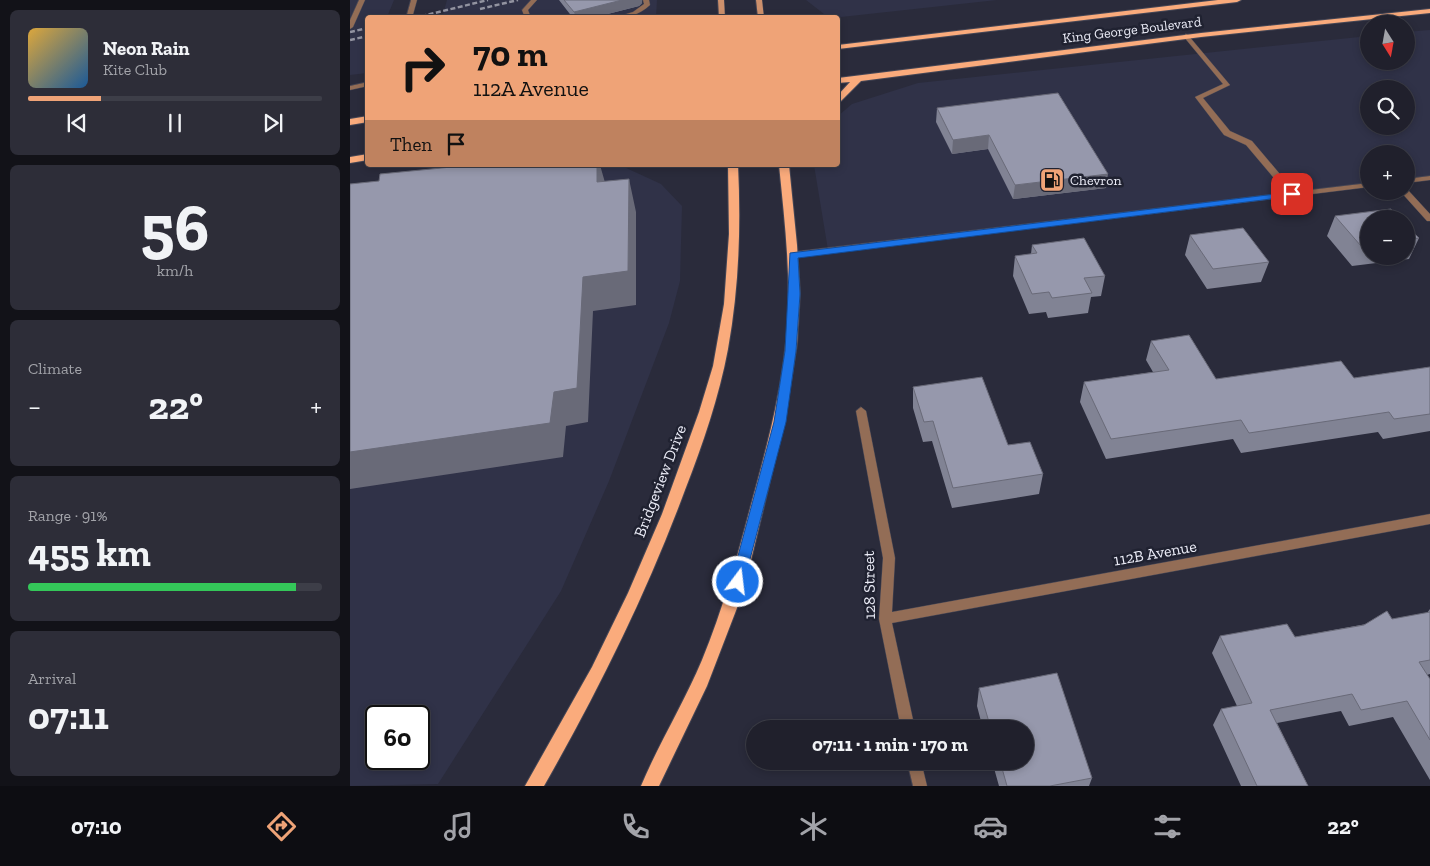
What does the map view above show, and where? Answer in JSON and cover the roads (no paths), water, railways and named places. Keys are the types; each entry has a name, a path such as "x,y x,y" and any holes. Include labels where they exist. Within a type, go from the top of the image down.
{"main road":[{"path":"721,0 722,15"},
{"path":"759,0 762,15"},
{"name":"King George Boulevard","path":"840,47 1237,0"},
{"name":"King George Boulevard","path":"840,81 1186,36 1430,11"},
{"path":"840,97 858,79"},
{"path":"350,122 365,120"},
{"path":"350,160 365,158"},
{"name":"Bridgeview Drive","path":"534,786 581,706 632,599 671,511 704,418 722,350 734,259 736,215 733,167"},
{"path":"650,786 679,731 707,666 738,582 780,422 790,351 794,294 793,255 784,167"}],"street":[{"path":"350,27 362,0"},
{"path":"410,15 414,0"},
{"path":"527,15 525,10 534,0"},
{"path":"627,15 635,13 647,5 646,0"},
{"path":"1186,36 1227,85 1199,97 1226,133 1248,143 1292,194"},
{"path":"350,88 365,85"},
{"path":"1415,180 1430,178"},
{"path":"793,255 1360,186"},
{"path":"1412,200 1430,219"},
{"name":"128 Street","path":"861,411 889,558 885,619 906,720"},
{"name":"112B Avenue","path":"885,619 1430,519"},
{"path":"916,770 920,786"}],"railway":[{"path":"426,15 488,0"},
{"path":"480,9 518,0"},
{"path":"350,32 365,29"},
{"path":"350,40 365,37"}],"place":[{"name":"Chevron","path":"1052,180"}]}
